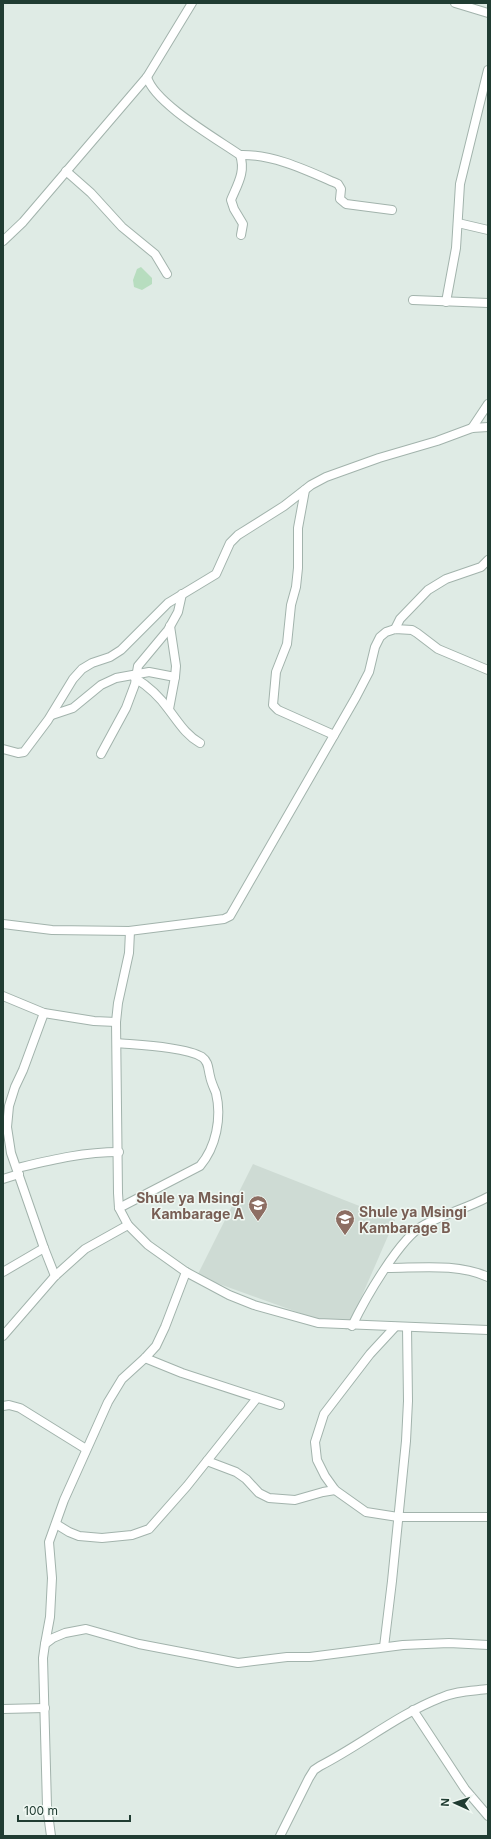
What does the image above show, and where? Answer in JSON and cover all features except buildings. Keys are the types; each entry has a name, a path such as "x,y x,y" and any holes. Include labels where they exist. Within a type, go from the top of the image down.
{"street":[{"path":"3,241 23,222 147,77 192,3"},
{"path":"455,3 488,13"},
{"path":"446,302 456,248 460,184 488,70"},
{"path":"147,77 151,88 163,100 240,155 252,154 270,158 338,184 341,189 340,199 346,204 392,210"},
{"path":"240,155 243,168 231,200 234,209 243,224 241,235"},
{"path":"66,171 91,193 122,227 155,254 167,274"},
{"path":"458,223 488,230"},
{"path":"413,300 488,303"},
{"path":"472,428 488,404"},
{"path":"3,749 18,753 24,752 52,714 73,679 82,669 92,663 110,657 121,650 168,603 216,574 222,565 230,543 238,535 284,506 304,490 326,477 359,465 437,441 472,428 488,427"},
{"path":"304,490 298,528 298,568 296,587 291,605 287,644 276,672 273,705 278,710 334,735"},
{"path":"395,629 400,619 428,590 446,579 481,567 488,560"},
{"path":"101,754 126,708 140,662 170,626 178,612 182,594"},
{"path":"168,708 176,666 170,626"},
{"path":"3,924 52,930 129,931 224,919 230,916 369,672 375,647 380,637 386,632 395,629 417,633 438,649 488,670"},
{"path":"52,714 73,708 109,680 136,676 149,672 175,677"},
{"path":"136,676 153,691 168,708 183,730 191,738 200,743"},
{"path":"129,931 131,933 129,953 118,1003 116,1022 118,1043 120,1208 128,1225 148,1245 186,1272 229,1295 254,1305 318,1323 352,1326 488,1330"},
{"path":"3,996 44,1013 94,1021 116,1022"},
{"path":"44,1013 23,1070 15,1087 9,1106 5,1127 11,1153 55,1276"},
{"path":"118,1043 187,1052 204,1058 216,1093 218,1116 212,1147 208,1156 200,1166 120,1208"},
{"path":"3,1179 18,1171 70,1156 94,1152 119,1152"},
{"path":"352,1326 361,1307 409,1235 423,1225 488,1197"},
{"path":"3,1336 55,1276 85,1249 128,1225"},
{"path":"3,1272 44,1248"},
{"path":"386,1268 456,1268 488,1277"},
{"path":"51,1836 47,1806 43,1658 50,1617 52,1578 49,1542 86,1449 101,1416 114,1391 129,1372 156,1346 165,1327 186,1272"},
{"path":"396,1327 370,1354 324,1414 315,1442 317,1460 325,1476 336,1490 366,1512 398,1517 488,1517"},
{"path":"384,1647 408,1407 407,1327"},
{"path":"145,1358 182,1373 280,1405"},
{"path":"56,1524 69,1532 87,1537 119,1537 143,1532 149,1529 175,1501 257,1398"},
{"path":"3,1406 9,1405 20,1408 86,1449"},
{"path":"207,1461 236,1472 259,1493 269,1498 295,1500 336,1490"},
{"path":"45,1644 64,1633 86,1629 139,1644 238,1663 310,1657 384,1647 449,1643 488,1644"},
{"path":"280,1836 314,1770 413,1710 441,1697 466,1691 488,1689"},
{"path":"3,1709 45,1708"},
{"path":"413,1710 465,1789 488,1816"}],"shaded area":[{"path":"253,1164 395,1220 347,1330 197,1276"}],"green space":[{"path":"141,267 152,278 152,284 142,290 134,287 133,280 137,269"}],"place":[{"name":"Shule ya Msingi Kambarage A","path":"258,1222"},
{"name":"Shule ya Msingi Kambarage B","path":"345,1236"}]}
